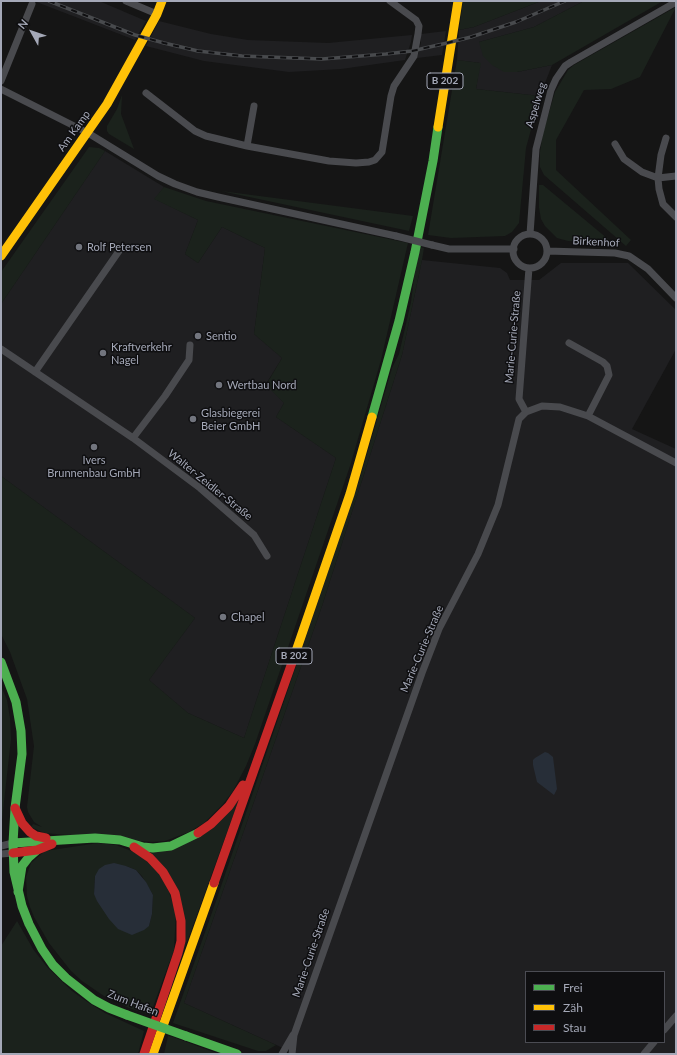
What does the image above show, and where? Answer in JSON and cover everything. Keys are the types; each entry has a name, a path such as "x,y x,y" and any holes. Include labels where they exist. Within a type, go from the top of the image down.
{"main road":[{"name":"Am Kamp","path":"1,256 88,133 115,91 157,14 162,1"},
{"name":"B 202","path":"153,1054 320,583 347,501 379,394 415,252 433,161 458,1"},
{"name":"Zum Hafen","path":"1,662 16,702 21,731 22,754 15,808 13,843 14,872 18,892 28,924 42,949 66,978 94,1000 127,1015 237,1054"},
{"path":"13,843 51,840 107,839 143,847 163,847 181,842 204,829 222,814 233,801 246,781 265,740"},
{"path":"15,808 22,823 30,832 36,836 51,840"},
{"path":"13,853 36,850 66,840"},
{"path":"130,843 150,858 163,872 175,893 180,912 182,932 178,954 144,1054"},
{"path":"18,892 22,866 36,850"},
{"path":"161,1054 167,1014"}],"street":[{"path":"126,1 157,14"},
{"path":"146,93 195,131 206,136 247,146 329,161 356,163 375,160 382,152 394,86 414,56 419,26 416,20 390,1"},
{"name":"Aspelweg","path":"530,234 536,149 551,90 556,79 565,66 571,62 676,2"},
{"path":"1,81 32,4"},
{"path":"1,89 88,133 158,176 197,192 432,244 449,250 514,249"},
{"path":"247,146 254,106"},
{"path":"666,138 661,155 658,178 662,204 676,217"},
{"path":"616,144 624,159 642,172 658,178 676,176"},
{"path":"530,234 543,240 547,251 544,262 536,267 529,268 520,264 516,260 514,249 521,237 530,234"},
{"path":"35,372 119,251"},
{"name":"Birkenhof","path":"547,251 615,253 629,256 648,269 676,298"},
{"name":"Marie-Curie-Straße","path":"282,1054 294,1035 422,673 439,629 478,554 495,512 516,431 520,419 526,412 519,399 529,268"},
{"path":"569,343 603,362 607,366 609,375 588,416"},
{"path":"133,438 189,360 190,345"},
{"name":"Walter-Zeidler-Straße","path":"1,349 133,438 200,488 254,535 267,556"},
{"path":"526,412 542,406 560,407 588,416 676,464"},
{"path":"1,846 13,843"},
{"path":"1,854 13,853"},
{"path":"665,1029 676,1016"},
{"name":"Marie-Curie-Straße","path":"292,1054 294,1035"},
{"path":"644,1054 653,1043"}],"shaded area":[{"path":"34,1 99,1 146,21 135,40"},
{"path":"463,1 541,1 474,27 459,30"},
{"path":"541,1 584,1 534,27 479,42 517,72 552,65 540,96 476,89 480,63 457,60 459,30 474,27"},
{"path":"584,1 663,1 552,65 517,72 504,72 492,65 483,56 479,42 534,27"},
{"path":"676,7 640,77 611,89 584,90 556,140 556,170 631,240 626,246 544,175 540,167 540,152 543,133 555,92 568,70 574,65"},
{"path":"159,21 211,34 248,40 328,43 412,35 405,60 341,69 289,72 204,61 146,46"},
{"path":"446,31 442,55 417,58 421,43 421,34"},
{"path":"457,60 481,63 476,89 540,96 526,148 519,223 512,232 505,236 451,238 428,235"},
{"path":"122,95 121,114 134,149 109,134 107,131 107,126 117,109"},
{"path":"89,147 99,148 105,151 1,304 1,272"},
{"path":"105,151 164,187 155,199 198,220 185,254 198,263 222,227 265,248 254,334 282,358 266,384 284,403 276,417 336,458 244,738 188,713 149,680 195,618 1,476 1,304"},
{"path":"539,185 543,185 608,239 609,243 568,241 557,238 545,226 541,219 539,208"},
{"path":"164,187 206,201 408,243 381,360 350,466 255,744 233,791 223,804 204,823 189,832 165,841 152,842 44,833 31,827 33,824 42,827 34,822 28,812 27,807 34,746 27,699 10,652 1,634 1,476 195,618 149,680 188,713 244,738 336,458 276,417 284,403 266,385 282,358 254,334 265,248 222,227 198,263 185,254 198,220 154,199"},
{"path":"221,191 413,216 409,231"},
{"path":"420,247 424,248 422,260 402,355 322,606 184,1003 276,1045 266,1051 258,1051 173,1023 359,481 392,368 399,354 411,302 415,270"},
{"path":"422,260 500,268 507,273 510,280 539,280 561,263 628,263 676,310 676,349 632,429 676,449 676,1054 296,1054 184,1003 322,606 402,355"},
{"path":"1,686 7,700 11,739 1,829"},
{"path":"545,752 553,757 557,789 554,795 537,782 533,765 533,760"},
{"path":"238,802 179,964 184,925 150,850 163,850"},
{"path":"98,843 116,845 139,854 164,878 176,912 174,950 150,1015 129,1008 104,996 82,981 71,971 49,943 30,907 27,896 26,877 31,863 45,851","holes":["126,866 136,870 142,876 153,895 152,914 149,926 94,894 95,876"]},
{"path":"114,863 136,870 146,882 153,895 152,914 149,926 132,935 118,929 109,919 94,894 95,876 99,869 105,865"},
{"path":"17,921 33,949 47,967 72,991 105,1013 144,1031 138,1054 1,1054 1,946"},
{"path":"168,1036 173,1037 219,1054 164,1054"}],"railway":[{"path":"49,1 135,35 198,51 242,56 322,59 412,51 447,43 471,37 516,22 565,1"}],"traffic: fast":[{"path":"372,417 399,321 415,252 433,161 438,127"},
{"path":"1,662 16,702 21,731 22,754 15,808 13,843 14,872 22,906 29,924 42,949 53,965 66,978 94,1000 127,1015"},
{"path":"13,843 95,838 120,840 143,847 153,848 171,846 198,833"},
{"path":"18,892 22,866 37,850"},
{"path":"127,1015 186,1036"},
{"path":"186,1036 237,1054"}],"traffic: slow":[{"path":"1,256 107,104 157,14 162,1"},
{"path":"438,127 458,1"},
{"path":"294,657 350,494 372,417"},
{"path":"153,1054 214,883"}],"traffic: jam":[{"path":"214,883 294,657"},
{"path":"198,833 211,824 229,806 243,785"},
{"path":"15,808 22,823 30,832 36,836 46,838"},
{"path":"13,853 37,850 52,844"},
{"path":"134,847 150,858 163,872 175,893 181,921 181,941 178,953 144,1054"}],"place":[{"name":"Rolf Petersen","path":"79,247"},
{"name":"Sentio","path":"198,336"},
{"name":"Kraftverkehr Nagel","path":"103,353"},
{"name":"Wertbau Nord","path":"219,385"},
{"name":"Glasbiegerei Beier GmbH","path":"193,419"},
{"name":"Ivers Brunnenbau GmbH","path":"94,447"},
{"name":"Chapel","path":"223,617"}]}
